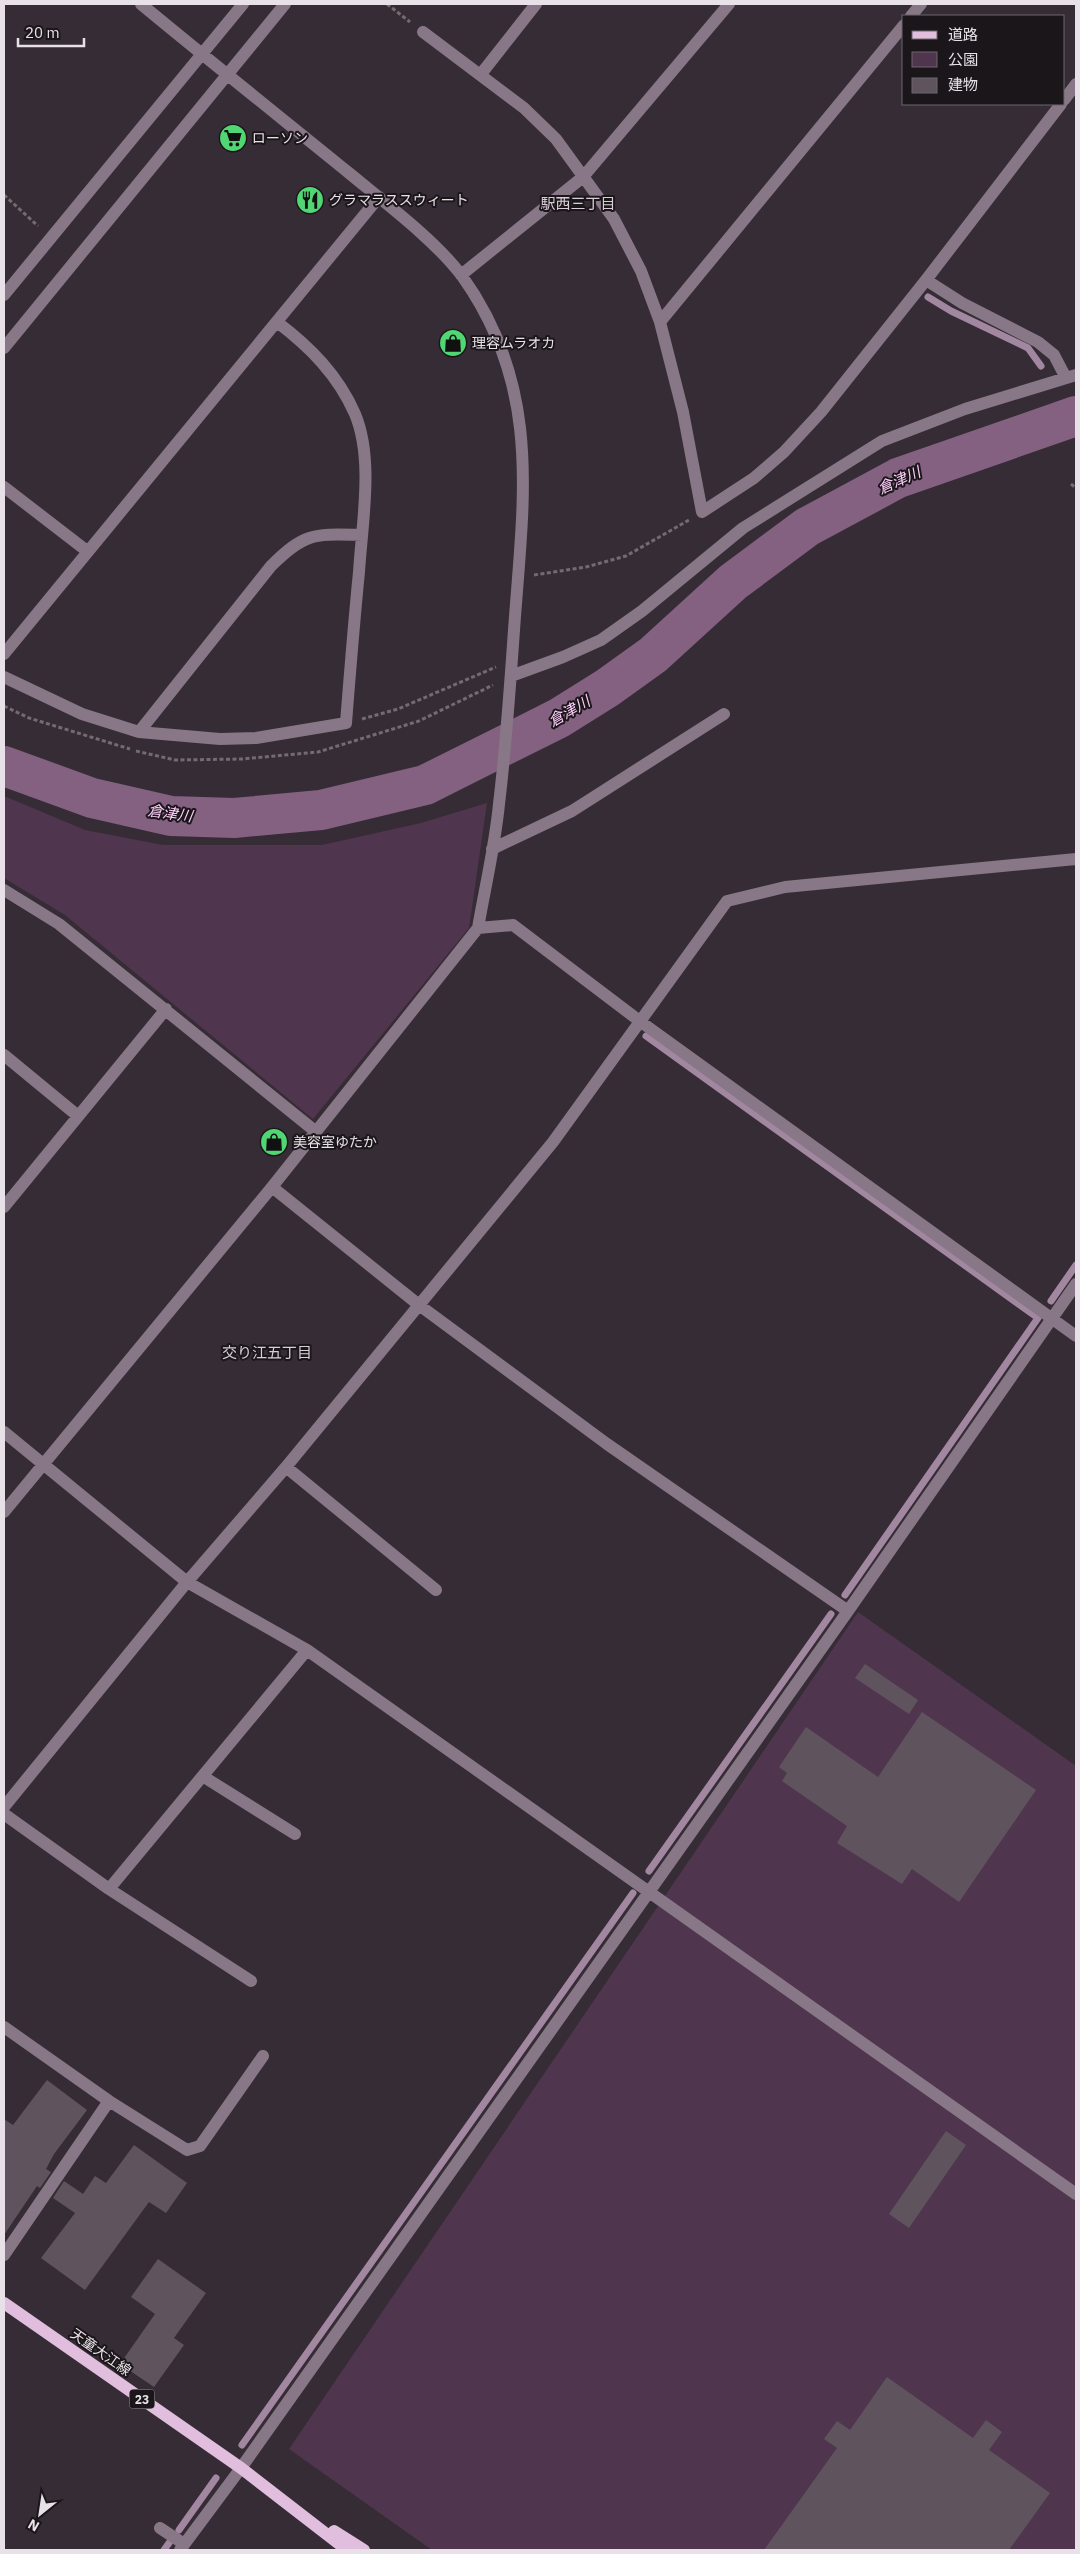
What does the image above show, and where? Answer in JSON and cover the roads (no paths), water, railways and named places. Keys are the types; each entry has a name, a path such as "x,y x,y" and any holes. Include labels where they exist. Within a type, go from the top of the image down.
{"main road":[{"name":"天童大江線","path":"4,2303 280,2496 364,2550"},
{"name":"天童大江線","path":"280,2496 347,2550"}],"street":[{"path":"4,1512 272,1187 478,928 499,806 510,694 524,483 524,450 512,384 502,354 478,304 461,275 432,244 378,197 141,4"},
{"path":"4,295 243,4"},
{"path":"4,348 286,4"},
{"path":"481,74 536,4"},
{"path":"461,275 583,178 730,4"},
{"path":"912,15 921,4"},
{"path":"660,322 902,27"},
{"path":"423,32 524,108 556,139 614,220 641,271 660,322 683,412 702,512 754,478 784,452 821,412 926,280 1060,105"},
{"path":"1065,99 1076,84"},
{"path":"4,654 278,322 378,197"},
{"path":"511,676 563,658 601,640 642,611 743,528 882,441 965,409 1071,376 1054,355 1038,342 962,303 926,280"},
{"path":"4,677 82,714 139,732 220,739 256,738 346,723 362,535 365,468 362,438 355,414 343,390 306,344 278,322"},
{"path":"4,487 87,552"},
{"path":"139,732 271,566 286,551 301,540 322,534 362,535"},
{"path":"492,849 572,811 724,714"},
{"path":"4,1807 187,1582 286,1467 553,1142 642,1022 727,901 785,887 1076,859"},
{"path":"4,890 59,924 315,1131"},
{"path":"478,928 513,924 642,1022 1076,1336"},
{"path":"4,1207 166,1009"},
{"path":"4,1055 78,1116"},
{"path":"272,1187 419,1305 607,1444 848,1611"},
{"path":"160,2528 182,2547 241,2468 848,1611 1076,1284"},
{"path":"4,1432 187,1582 307,1650 1076,2194"},
{"path":"286,1467 436,1590"},
{"path":"109,1889 204,1777 307,1650"},
{"path":"204,1777 295,1834"},
{"path":"4,1814 109,1889 251,1981"},
{"path":"4,2027 109,2101 187,2150 200,2146 263,2056"},
{"path":"4,2255 109,2101"}],"waterway":[{"path":"928,297 951,311 1028,348 1041,366"},
{"name":"倉津川","path":"4,766 92,798 171,816 234,818 321,810 425,785 559,718 607,688 653,655 733,582 807,527 898,478 1076,416"},
{"path":"646,1036 1038,1318 845,1595"},
{"path":"1051,1301 1076,1265"},
{"path":"649,1871 831,1614"},
{"path":"242,2445 633,1893"},
{"path":"179,2530 216,2478"},
{"path":"164,2550 169,2543"}],"place":[{"name":"ローソン","path":"233,138"},
{"name":"グラマラススウィート","path":"310,200"},
{"name":"理容ムラオカ","path":"453,343"},
{"name":"美容室ゆたか","path":"274,1142"}],"district":[{"name":"駅西三丁目","path":"578,203"},
{"name":"交り江五丁目","path":"267,1352"}]}
